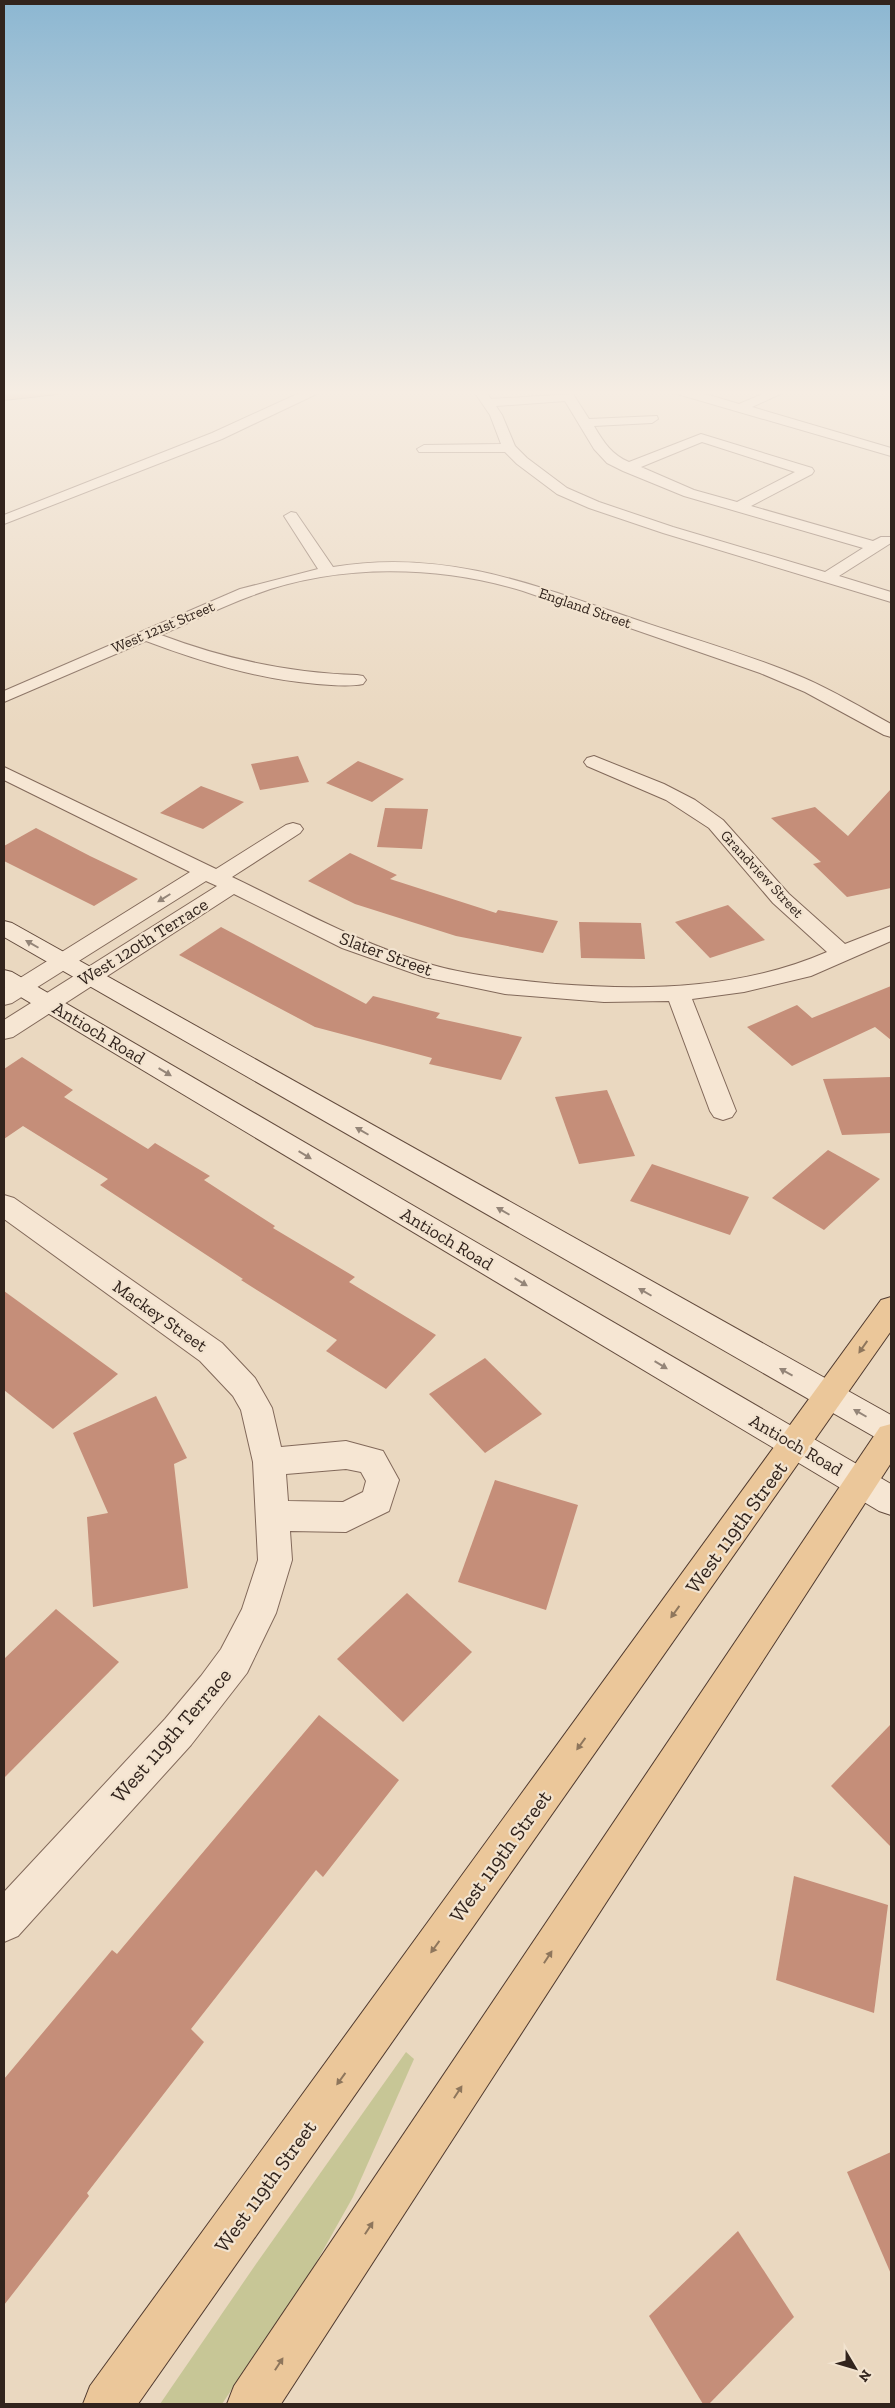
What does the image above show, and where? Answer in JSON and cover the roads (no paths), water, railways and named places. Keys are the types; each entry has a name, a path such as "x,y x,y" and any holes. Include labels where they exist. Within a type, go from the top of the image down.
{"main road":[{"name":"West 119th Street","path":"108,2404 891,1308"},
{"path":"252,2404 876,1492 891,1437"}],"street":[{"path":"4,520 49,502"},
{"path":"588,502 668,530 891,597"},
{"path":"722,502 876,546"},
{"path":"739,507 748,502"},
{"path":"291,516 328,572"},
{"path":"826,578 891,537"},
{"name":"England Street","path":"328,572 370,567 414,567 464,572 506,581 785,676 823,694 891,731"},
{"name":"West 121st Street","path":"4,697 246,592 301,576 328,572"},
{"path":"145,635 188,652 252,670 300,678 357,680"},
{"name":"Grandview Street","path":"594,762 660,789 685,803 715,824 736,844 773,890 843,954"},
{"name":"Slater Street","path":"4,773 350,943 424,970 505,987 571,994 643,995 678,993"},
{"name":"West 120th Terrace","path":"4,1031 89,977 218,879 293,829"},
{"name":"West 120th Terrace","path":"10,987 218,879"},
{"path":"4,928 891,1431"},
{"path":"723,1111 678,993 744,985 803,971 891,932"},
{"name":"Antioch Road","path":"10,987 48,1003 876,1492"},
{"name":"Mackey Street","path":"4,1205 211,1352 228,1368 244,1387 256,1408 269,1462"},
{"path":"269,1462 346,1455 372,1461 383,1480 377,1501 346,1517 273,1516"},
{"name":"West 119th Terrace","path":"4,1922 178,1732 234,1661 258,1613 275,1560 269,1462"}]}
